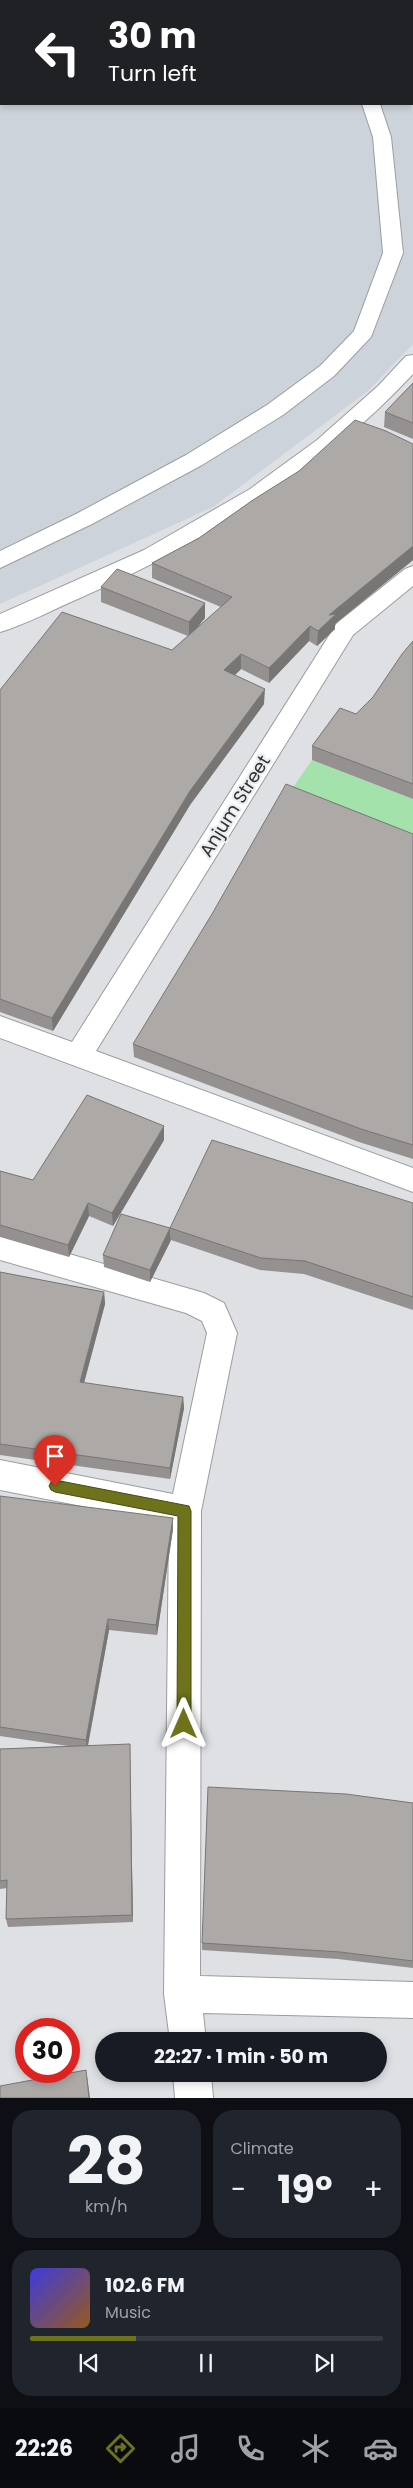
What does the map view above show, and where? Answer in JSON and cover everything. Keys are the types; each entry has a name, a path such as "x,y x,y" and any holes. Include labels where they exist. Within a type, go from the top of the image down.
{"street":[{"path":"0,560 84,519 194,460 267,415 327,371 364,333 393,253 382,137 371,105"},
{"path":"4,626 153,555 239,505 362,424 413,361"},
{"name":"Anjum Street","path":"78,1056 345,630 413,574"},
{"path":"0,1027 413,1180"},
{"path":"0,1247 193,1302 213,1312 222,1333 184,1511 182,1994 187,2032"},
{"path":"0,1475 184,1511"},
{"path":"182,1994 413,2000"},
{"path":"193,2082 194,2098"}],"shaded area":[{"path":"0,105 411,105 413,111 413,344 368,391 213,507 0,604"}],"green space":[{"path":"312,760 413,799 413,848 285,799"}],"building":[{"path":"413,383 413,423 385,412"},
{"path":"355,420 386,431 413,444 413,546 329,615 336,614 318,631 310,626 269,668 241,654 224,670 265,689 190,791 52,1018 0,999 0,690 62,612 172,650 232,597 152,563 199,538 253,500 299,471"},
{"path":"117,569 205,603 189,622 101,587"},
{"path":"413,641 413,784 312,746 340,708 356,714 373,697"},
{"path":"286,784 413,834 413,1145 361,1129 133,1044 212,914"},
{"path":"87,1095 164,1126 112,1213 88,1203 68,1245 0,1225 0,1171 33,1180"},
{"path":"212,1140 413,1203 413,1297 305,1261 261,1258 170,1228"},
{"path":"121,1214 170,1228 150,1270 103,1255"},
{"path":"0,1272 104,1292 80,1382 183,1397 170,1468 0,1444"},
{"path":"0,1496 173,1518 156,1625 108,1619 86,1740 0,1727"},
{"path":"130,1744 132,1915 6,1919 7,1880 0,1881 0,1749"},
{"path":"208,1787 346,1794 413,1803 413,1961 340,1952 202,1943"},
{"path":"86,2070 89,2098 0,2098 0,2086 16,2083 80,2083 80,2071"}],"route":[{"path":"55,1486 184,1511 184,1724"}]}
